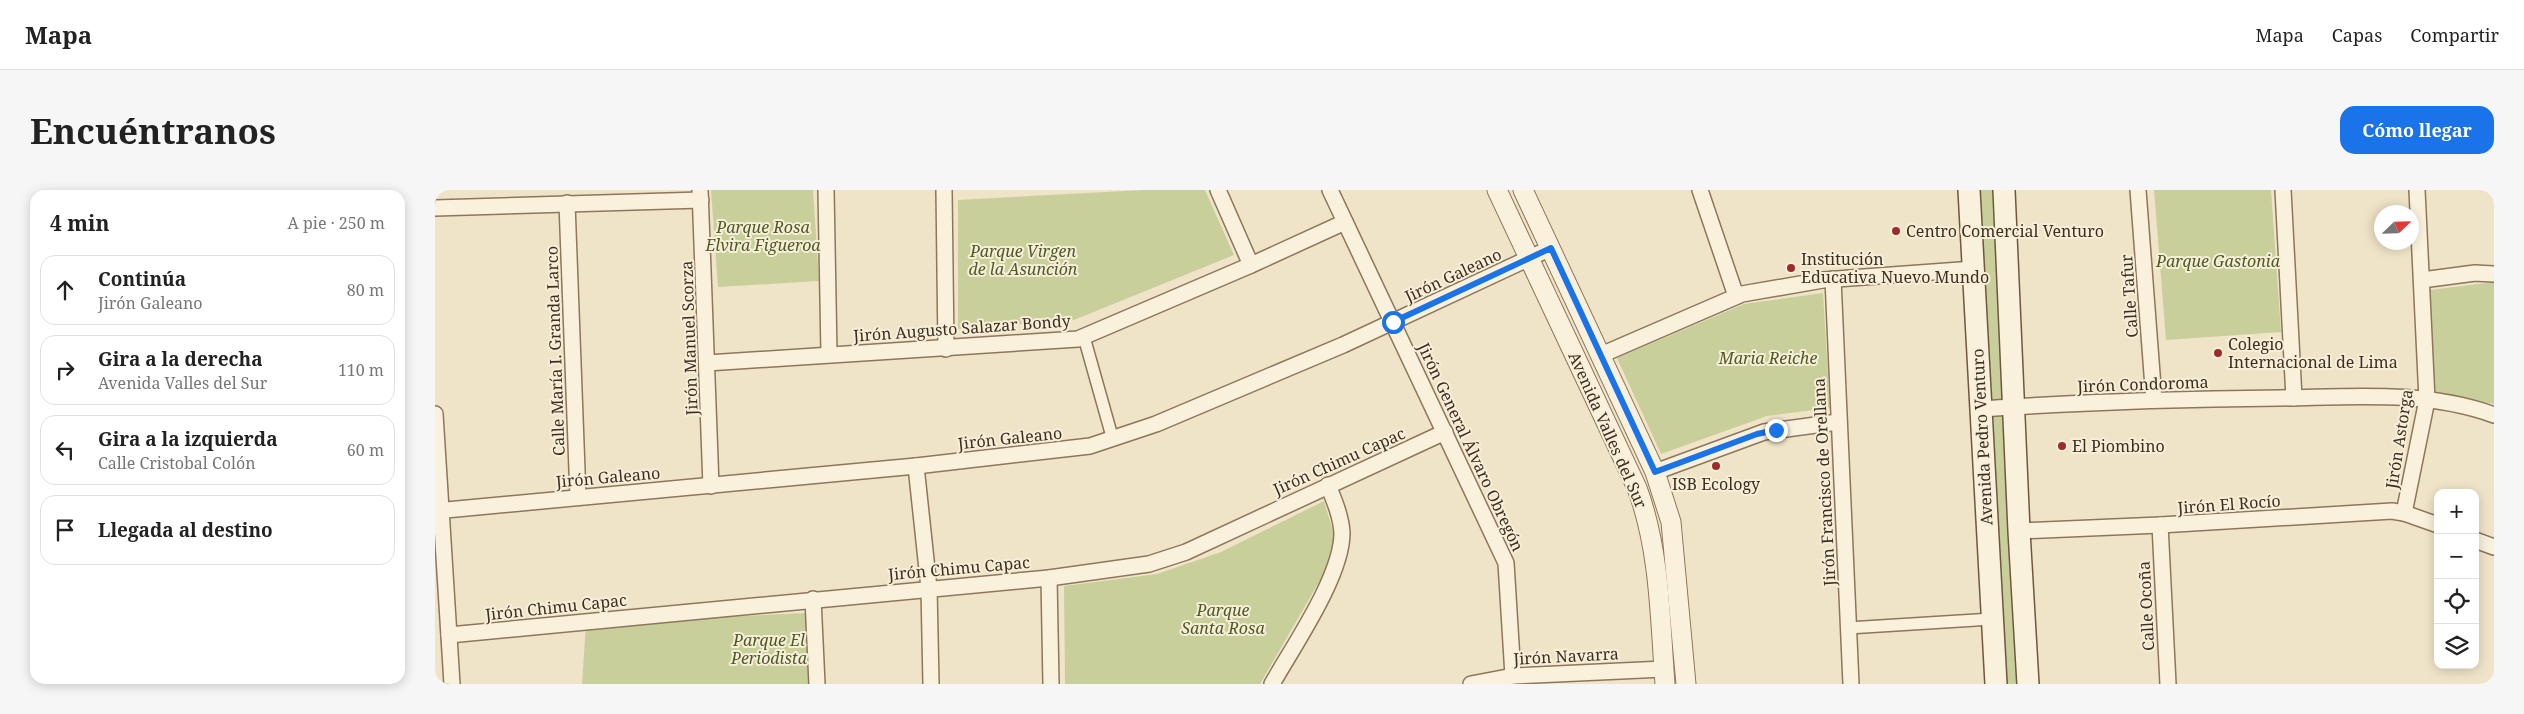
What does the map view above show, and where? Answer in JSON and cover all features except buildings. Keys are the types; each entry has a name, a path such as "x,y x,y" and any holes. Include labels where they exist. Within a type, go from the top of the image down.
{"main road":[{"name":"Avenida Pedro Venturo","path":"1969,190 1995,684"},
{"name":"Avenida Pedro Venturo","path":"2004,190 2019,531 2028,684"}],"street":[{"path":"826,190 829,354"},
{"path":"944,190 946,349"},
{"path":"1218,190 1251,265"},
{"name":"Jirón General Álvaro Obregón","path":"1330,190 1506,563 1513,676"},
{"name":"Avenida Valles del Sur","path":"1497,190 1637,488 1647,516 1654,545 1664,676"},
{"name":"Avenida Valles del Sur","path":"1523,190 1655,472 1668,509 1672,529 1686,684"},
{"path":"1700,190 1736,296"},
{"name":"Calle Tafur","path":"2138,190 2154,400"},
{"path":"2283,190 2295,398"},
{"name":"Jirón Astorga","path":"2405,513 2427,400 2417,190"},
{"path":"435,208 701,195"},
{"name":"Jirón Manuel Scorza","path":"701,195 711,486"},
{"name":"Calle María I. Granda Larco","path":"567,203 578,497"},
{"name":"Jirón Augusto Salazar Bondy","path":"707,363 829,354 946,349 1083,337 1251,265 1345,222"},
{"name":"Jirón Galeano","path":"438,511 916,466 1069,449 1113,440 1156,424 1393,322 1551,248"},
{"path":"1601,355 1736,296 1803,282 1974,269"},
{"path":"2422,280 2475,273 2494,274"},
{"name":"Jirón Francisco de Orellana","path":"1833,279 1851,684"},
{"path":"1083,337 1113,440"},
{"name":"Jirón Condoroma","path":"1981,409 2154,400 2379,395 2427,400 2494,415"},
{"path":"435,414 438,511 452,684"},
{"path":"1655,472 1764,432 1839,422"},
{"name":"Jirón Chimu Capac","path":"449,635 1049,578 1149,564 1186,552 1445,432"},
{"path":"916,466 929,588 931,684"},
{"path":"1272,684 1336,567 1342,531 1337,507 1328,485"},
{"name":"Jirón El Rocío","path":"2019,531 2160,526 2392,511 2405,513 2434,524"},
{"name":"Calle Ocoña","path":"2160,526 2168,684"},
{"path":"2479,542 2494,548"},
{"path":"1049,578 1051,684"},
{"path":"813,599 817,684"},
{"path":"1848,628 1992,619"},
{"name":"Jirón Navarra","path":"1471,684 1513,676 1664,676"}],"green space":[{"name":"Parque Rosa Elvira Figueroa","path":"711,190 813,190 819,281 718,287"},
{"name":"Parque Virgen de la Asunción","path":"1143,190 1205,190 1234,255 1074,320 958,329 958,200"},
{"path":"1977,190 1997,190 2005,402 1989,404"},
{"name":"Parque Gastonia","path":"2154,190 2271,190 2281,332 2166,340"},
{"path":"2494,282 2494,404 2435,394 2430,290"},
{"name":"Maria Reiche","path":"1823,293 1830,408 1767,416 1661,454 1617,358 1744,304"},
{"path":"2005,411 2025,684 1999,684 1988,413"},
{"name":"Parque Santa Rosa","path":"1324,501 1335,538 1330,563 1260,684 1065,684 1064,586 1157,574 1221,552"},
{"name":"Parque El Periodista","path":"806,613 809,684 582,684 586,623"}],"place":[{"name":"Centro Comercial Venturo","path":"1896,231"},
{"name":"Institución Educativa Nuevo Mundo","path":"1791,268"},
{"name":"Colegio Internacional de Lima","path":"2218,353"},
{"name":"El Piombino","path":"2062,446"},
{"name":"ISB Ecology","path":"1716,466"}],"route":[{"path":"1393,322 1551,248 1655,472 1757,434 1776,430"}]}
